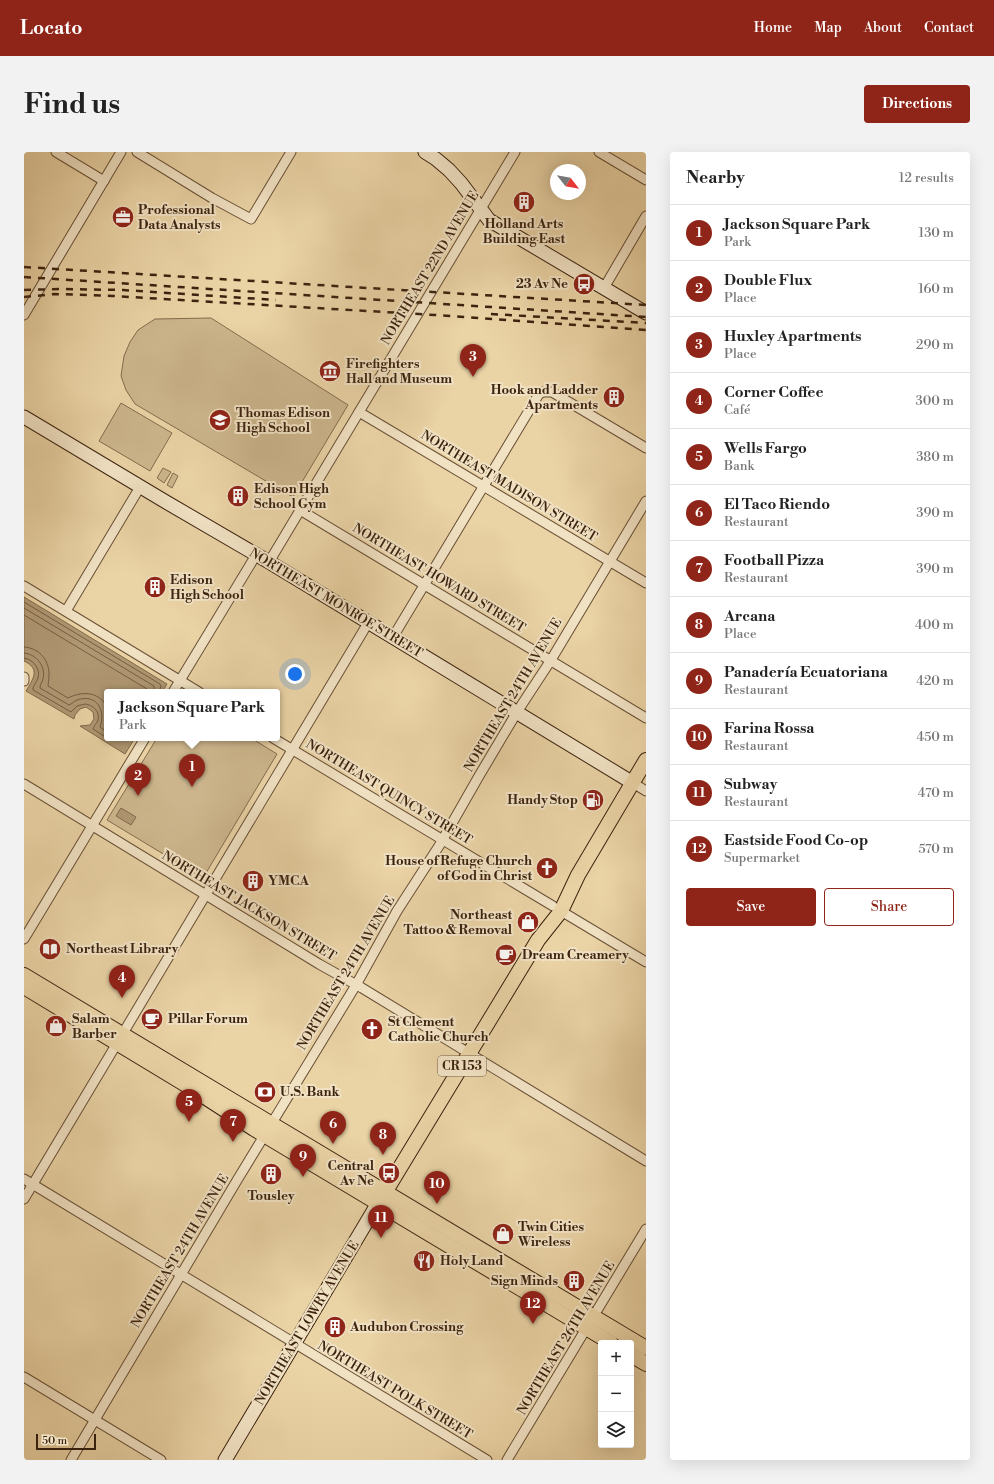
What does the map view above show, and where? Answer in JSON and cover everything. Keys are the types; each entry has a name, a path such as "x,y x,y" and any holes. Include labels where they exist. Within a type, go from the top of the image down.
{"main road":[{"name":"NORTHEAST LOWRY AVENUE","path":"378,1204 578,875 646,760"},
{"path":"24,975 120,1039 268,1130 378,1204 590,1323 646,1348"},
{"path":"24,987 120,1039"},
{"path":"268,1130 385,1191 590,1323 608,1340"},
{"path":"634,1357 646,1364"}],"street":[{"path":"56,152 104,180"},
{"path":"24,315 121,152"},
{"path":"137,152 212,198 251,219 291,152"},
{"path":"424,152 436,159 449,170 461,183 489,220 646,313"},
{"name":"NORTHEAST 22ND AVENUE","path":"269,562 515,152"},
{"path":"599,152 646,180"},
{"path":"604,288 646,216"},
{"path":"393,637 426,585 537,397 543,392 552,392 646,448"},
{"name":"NORTHEAST MADISON STREET","path":"359,412 646,583"},
{"name":"NORTHEAST MONROE STREET","path":"25,420 269,562 646,791"},
{"path":"66,611 140,487"},
{"name":"NORTHEAST 24TH AVENUE","path":"71,1460 356,985 397,912 443,840 517,712 551,660 646,500"},
{"name":"NORTHEAST HOWARD STREET","path":"300,510 646,718"},
{"path":"175,689 256,555"},
{"path":"24,586 194,689"},
{"path":"24,1199 368,622"},
{"path":"24,939 143,741"},
{"name":"NORTHEAST QUINCY STREET","path":"278,741 646,962"},
{"name":"NORTHEAST JACKSON STREET","path":"24,784 646,1161"},
{"name":"NORTHEAST POLK STREET","path":"24,1179 487,1460"},
{"name":"NORTHEAST LOWRY AVENUE","path":"225,1460 378,1204"},
{"name":"NORTHEAST 26TH AVENUE","path":"507,1460 646,1229"},
{"path":"24,1377 161,1460"}],"shaded area":[{"path":"211,318 348,405 293,497 135,404 126,390 121,376 124,356 130,342 138,330 155,319"},
{"path":"121,403 172,433 150,471 99,441"},
{"path":"163,468 171,472 164,483 157,478"},
{"path":"173,473 178,476 172,488 167,485"},
{"path":"155,741 256,741 277,754 203,878 107,820"}],"water":[{"path":"24,597 167,684 164,689 104,689 104,741 80,726 90,725 94,719 93,712 86,707 80,709 75,715 74,719 26,691 33,678 34,671 29,664 24,661"},
{"path":"104,741 133,741 125,754"},
{"path":"121,808 136,817 131,825 116,816"}],"railway":[{"path":"24,267 646,305"},
{"path":"24,277 646,317"},
{"path":"24,290 123,290 276,300"},
{"path":"24,297 55,294 113,296 435,315 646,330"},
{"path":"491,314 646,323"}],"place":[{"name":"Holland Arts Building East","path":"524,202"},
{"name":"Professional Data Analysts","path":"123,217"},
{"name":"23 Av Ne","path":"584,284"},
{"name":"Firefighters Hall and Museum","path":"330,371"},
{"name":"Huxley Apartments","path":"473,377"},
{"name":"Hook and Ladder Apartments","path":"614,397"},
{"name":"Thomas Edison High School","path":"220,420"},
{"name":"Edison High School Gym","path":"238,496"},
{"name":"Edison High School","path":"155,587"},
{"name":"Jackson Square Park","path":"192,787"},
{"name":"Double Flux","path":"138,796"},
{"name":"Handy Stop","path":"593,800"},
{"name":"House of Refuge Church of God in Christ","path":"547,868"},
{"name":"YMCA","path":"253,881"},
{"name":"Northeast Tattoo & Removal","path":"528,922"},
{"name":"Northeast Library","path":"50,949"},
{"name":"Dream Creamery","path":"506,955"},
{"name":"Corner Coffee","path":"122,998"},
{"name":"Pillar Forum","path":"152,1019"},
{"name":"Salam Barber","path":"56,1026"},
{"name":"St Clement Catholic Church","path":"372,1029"},
{"name":"U.S. Bank","path":"265,1092"},
{"name":"Wells Fargo","path":"189,1122"},
{"name":"Football Pizza","path":"233,1142"},
{"name":"El Taco Riendo","path":"333,1144"},
{"name":"Arcana","path":"383,1155"},
{"name":"Central Av Ne","path":"389,1173"},
{"name":"Tousley","path":"271,1174"},
{"name":"Panadería Ecuatoriana","path":"303,1177"},
{"name":"Farina Rossa","path":"437,1204"},
{"name":"Twin Cities Wireless","path":"503,1234"},
{"name":"Subway","path":"381,1238"},
{"name":"Holy Land","path":"424,1261"},
{"name":"Sign Minds","path":"574,1281"},
{"name":"Eastside Food Co-op","path":"533,1324"},
{"name":"Audubon Crossing","path":"335,1327"}]}
